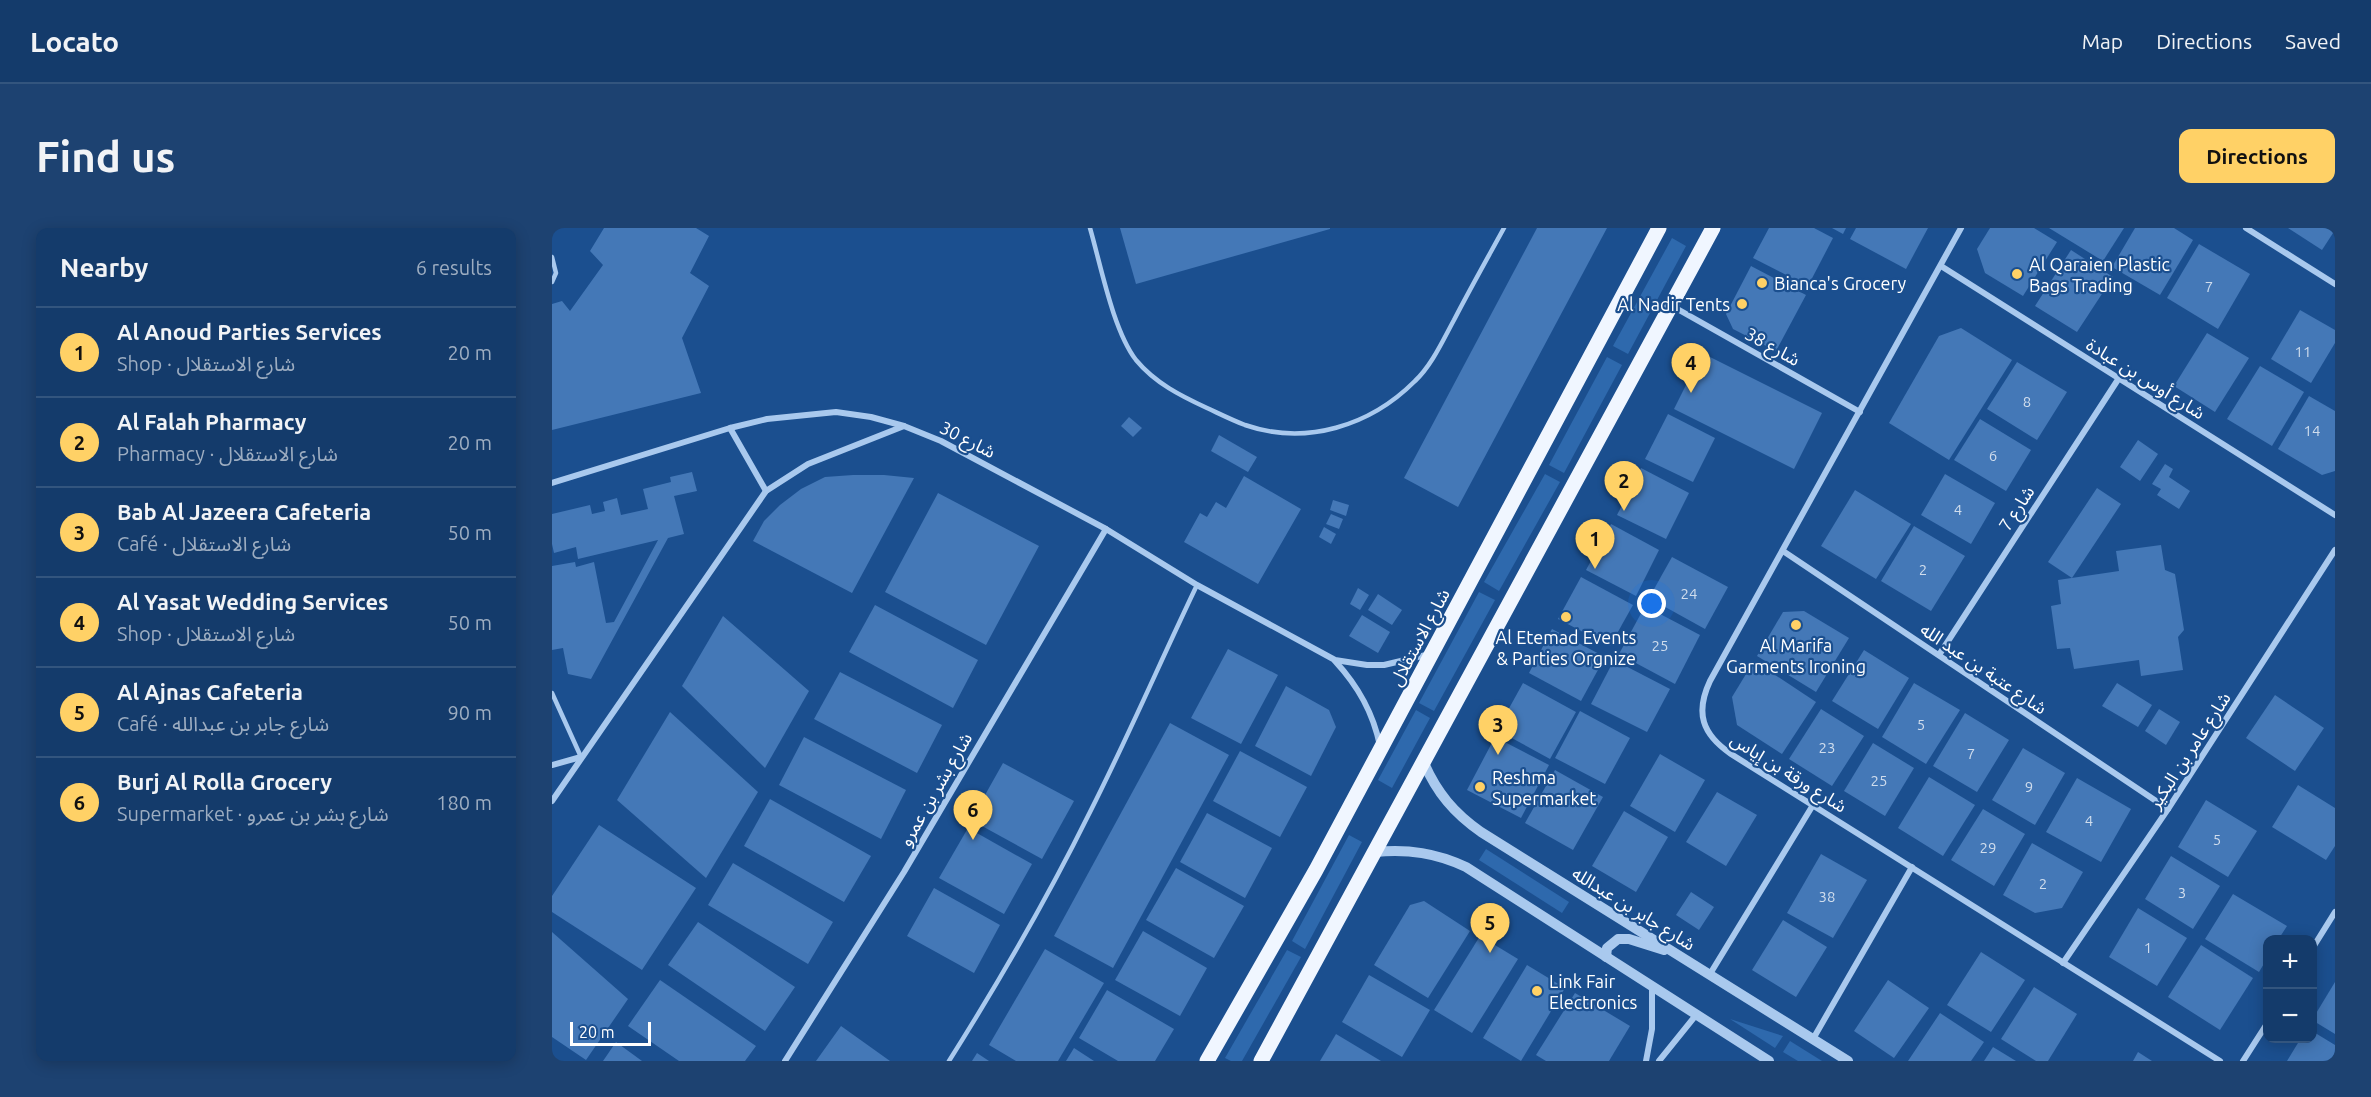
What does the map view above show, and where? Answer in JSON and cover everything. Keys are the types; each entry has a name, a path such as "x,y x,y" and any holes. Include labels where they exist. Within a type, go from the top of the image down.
{"main road":[{"name":"شارع الاستقلال","path":"1207,1061 1289,919 1381,750 1659,228"},
{"path":"1261,1061 1713,228"}],"street":[{"name":"شارع ورقة بن إياس","path":"1961,228 1710,681 1703,696 1702,714 1707,730 1716,744 2220,1061"},
{"path":"2246,228 2335,284"},
{"name":"شارع أوس بن عبادة","path":"1941,266 2335,515"},
{"name":"شارع 38","path":"1672,306 1860,412"},
{"name":"شارع 7","path":"1939,655 2119,378"},
{"name":"شارع 30","path":"552,483 730,428 767,419 836,412 871,417 904,426 941,441 1106,529 1197,585 1335,660 1384,665 1416,659 1432,653"},
{"path":"552,801 766,491 808,464 904,426"},
{"path":"730,428 766,491"},
{"name":"شارع بشر بن عمرو","path":"785,1061 904,872 1106,529"},
{"name":"شارع عامر بن البكير","path":"2063,963 2168,809 2335,550"},
{"name":"شارع عتبة بن عبد الله","path":"1783,552 2168,809"},
{"name":"شارع 30","path":"1335,660 1365,701 1381,750"},
{"path":"552,765 581,757"},
{"name":"شارع جابر بن عبدالله","path":"1424,763 1442,797 1465,821 1848,1061"},
{"path":"1710,974 1813,805"},
{"path":"1375,852 1399,850 1422,852 1466,867 1769,1061"},
{"path":"1813,1039 1912,867"},
{"path":"2317,942 2335,912"},
{"path":"1606,957 1605,953 1610,944 1623,938 1681,956"},
{"path":"1646,1061 1652,1029 1652,987"},
{"path":"1659,1061 1696,1015"},
{"path":"2243,1061 2263,1030"}],"lane":[{"path":"1090,228 1121,331 1136,360 1159,383 1187,399 1244,425 1268,431 1301,434 1334,429 1365,418 1393,401 1418,379 1436,352 1504,228"},
{"path":"552,257 556,273 552,282"},
{"path":"949,1061 1045,899 1091,810 1197,585"},
{"path":"552,693 581,757"}],"shaded area":[{"path":"1672,238 1686,246 1628,354 1613,346"},
{"path":"1607,357 1622,365 1564,473 1549,465"},
{"path":"1545,474 1560,482 1499,591 1484,582"},
{"path":"1479,592 1495,600 1434,711 1419,703"},
{"path":"1416,710 1430,718 1392,788 1378,780"},
{"path":"1349,835 1362,842 1305,949 1292,941"},
{"path":"1486,849 1569,902 1562,913 1479,860"},
{"path":"1287,950 1301,957 1242,1061 1231,1061 1225,1058"},
{"path":"1730,1019 1783,1036 1775,1048"},
{"path":"1790,1041 1822,1061 1798,1061 1783,1052"}],"building":[{"path":"604,228 696,228 709,236 690,273 709,286 682,338 701,393 552,430 552,304 562,301 570,311 603,265 590,251"},
{"path":"1120,228 1330,228 1330,229 1136,284"},
{"path":"1537,228 1607,228 1458,507 1404,478"},
{"path":"1769,228 1814,228 1833,238 1808,286 1753,258"},
{"path":"1832,228 1846,228 1843,234"},
{"path":"1856,228 1928,228 1906,269 1850,239"},
{"path":"1990,228 2034,228 2057,242 2023,296 1985,273 1977,249"},
{"path":"2049,228 2124,228 2103,261"},
{"path":"2135,228 2174,228 2193,240 2160,295 2112,267"},
{"path":"2288,228 2335,228 2335,230 2322,250"},
{"path":"2199,244 2250,274 2218,329 2167,298"},
{"path":"2071,250 2113,277 2077,332 2035,306"},
{"path":"1751,266 1806,295 1776,351 1733,329 1726,314"},
{"path":"2300,310 2335,330 2335,343 2311,383 2271,359"},
{"path":"1961,328 2012,360 1949,460 1889,423 1939,336"},
{"path":"2207,333 2249,358 2215,412 2174,386"},
{"path":"1702,353 1822,413 1794,469 1674,409"},
{"path":"2017,362 2067,392 2037,440 1987,409"},
{"path":"2260,366 2304,392 2272,446 2227,419"},
{"path":"2309,396 2335,411 2335,471 2322,475 2278,449"},
{"path":"1668,414 1715,438 1693,482 1645,459"},
{"path":"1129,417 1142,428 1133,437 1121,426"},
{"path":"1980,419 2031,450 2006,491 1954,460"},
{"path":"1219,435 1257,457 1248,472 1211,451"},
{"path":"2138,440 2158,454 2140,481 2120,467"},
{"path":"2165,464 2173,469 2169,477 2190,491 2179,509 2157,495 2161,489 2152,484"},
{"path":"1641,468 1689,493 1666,539 1617,515"},
{"path":"692,472 697,491 674,496 684,534 668,538 591,679 568,674 563,648 552,650 552,566 575,562 576,567 594,562 606,623 614,622 658,540 578,559 576,547 554,553 552,514 590,505 592,514 605,511 603,502 617,498 621,515 648,509 643,489 671,482 670,477"},
{"path":"1945,474 1995,503 1971,544 1921,515"},
{"path":"853,475 914,478 852,593 753,541 764,521 801,489 825,477"},
{"path":"1244,476 1301,509 1258,584 1184,542 1200,513 1207,517 1216,502 1226,508"},
{"path":"2097,488 2121,504 2072,578 2048,562"},
{"path":"1855,490 1911,524 1876,579 1821,546"},
{"path":"938,493 1039,546 986,645 885,592"},
{"path":"1333,500 1349,505 1346,516 1330,510"},
{"path":"1331,514 1343,519 1339,529 1326,524"},
{"path":"1611,524 1659,550 1636,596 1586,570"},
{"path":"1914,526 1965,556 1931,611 1881,581"},
{"path":"1324,527 1336,534 1331,544 1319,537"},
{"path":"2161,545 2165,570 2175,574 2184,630 2178,637 2183,670 2141,676 2139,660 2074,669 2070,648 2057,649 2051,606 2061,604 2058,580 2119,571 2116,551"},
{"path":"1672,557 1728,587 1705,629 1649,598"},
{"path":"1581,577 1633,605 1610,646 1558,619"},
{"path":"1358,588 1369,595 1360,610 1350,604"},
{"path":"1378,594 1402,610 1392,625 1368,610"},
{"path":"875,605 978,660 953,708 849,652"},
{"path":"1645,606 1700,635 1675,684 1619,654"},
{"path":"1804,611 1849,638 1816,692 1757,656 1783,612"},
{"path":"1362,615 1390,632 1378,653 1349,636"},
{"path":"723,616 809,691 765,768 682,686"},
{"path":"1552,629 1605,657 1581,701 1529,673"},
{"path":"1228,649 1278,675 1241,744 1191,718"},
{"path":"1864,650 1909,678 1878,729 1832,701"},
{"path":"1614,660 1670,689 1647,732 1591,704"},
{"path":"1754,661 1816,702 1782,754 1737,725 1732,697"},
{"path":"840,672 942,725 917,773 814,719"},
{"path":"1523,683 1576,712 1550,759 1497,730"},
{"path":"1914,683 1960,710 1926,764 1882,737"},
{"path":"2117,683 2152,705 2138,727 2102,706"},
{"path":"1286,686 1329,710 1336,727 1311,776 1255,746"},
{"path":"2275,695 2324,728 2295,771 2246,738"},
{"path":"1821,709 1864,736 1832,786 1789,759"},
{"path":"2159,709 2180,722 2166,745 2145,731"},
{"path":"1580,711 1630,738 1605,784 1555,758"},
{"path":"670,712 758,792 706,878 617,800"},
{"path":"1965,713 2009,740 1977,792 1933,766"},
{"path":"1170,723 1229,755 1113,968 1054,936"},
{"path":"804,737 906,790 881,839 779,785"},
{"path":"1495,737 1549,765 1521,818 1467,790"},
{"path":"1873,743 1914,768 1885,816 1844,791"},
{"path":"2023,748 2065,773 2035,825 1992,800"},
{"path":"1240,751 1307,787 1280,837 1213,801"},
{"path":"1660,754 1705,780 1675,832 1630,806"},
{"path":"1003,763 1074,801 1042,859 971,820"},
{"path":"1555,770 1603,797 1573,850 1525,823"},
{"path":"1929,777 1975,805 1943,856 1898,828"},
{"path":"2077,778 2131,809 2101,862 2046,832"},
{"path":"2298,785 2335,808 2335,846 2326,860 2272,827"},
{"path":"1717,792 1757,815 1726,866 1686,842"},
{"path":"770,799 871,856 844,902 744,846"},
{"path":"2206,800 2257,831 2228,877 2178,847"},
{"path":"1983,809 2025,834 1994,886 1951,860"},
{"path":"1624,811 1668,837 1636,892 1592,866"},
{"path":"1207,813 1272,848 1245,898 1180,862"},
{"path":"599,825 696,888 642,970 552,912 552,896"},
{"path":"968,828 1032,864 1004,914 939,878"},
{"path":"2032,843 2083,872 2062,908 2035,913 2003,895"},
{"path":"1821,854 1867,880 1833,938 1787,913"},
{"path":"2171,856 2220,886 2193,929 2145,899"},
{"path":"733,863 833,922 808,964 708,905"},
{"path":"1176,868 1244,906 1214,958 1146,920"},
{"path":"934,888 1000,925 974,973 907,936"},
{"path":"1691,892 1714,907 1699,930 1676,915"},
{"path":"2233,894 2287,926 2281,935 2263,935 2263,965 2259,972 2205,939"},
{"path":"1424,901 1470,931 1428,998 1374,965 1410,905"},
{"path":"2138,908 2187,938 2157,986 2109,957"},
{"path":"1783,920 1827,947 1796,997 1752,970"},
{"path":"698,922 795,987 765,1031 668,965"},
{"path":"1143,931 1207,968 1180,1016 1115,980"},
{"path":"552,932 628,999 586,1060 552,1037"},
{"path":"1480,936 1518,959 1472,1033 1434,1010"},
{"path":"2201,945 2253,978 2220,1030 2168,997"},
{"path":"1045,949 1104,983 1058,1061 1016,1061 989,1045"},
{"path":"1981,952 2025,980 1991,1032 1947,1005"},
{"path":"1527,965 1565,988 1521,1061 1483,1038"},
{"path":"1369,975 1430,1010 1402,1057 1342,1022"},
{"path":"660,980 756,1046 745,1061 679,1061 628,1026"},
{"path":"1888,980 1929,1008 1894,1058 1854,1031"},
{"path":"2335,982 2335,1034 2317,1023 2317,1012"},
{"path":"2034,987 2077,1014 2048,1061 2036,1061 2001,1039"},
{"path":"1107,990 1174,1029 1155,1061 1118,1061 1079,1038"},
{"path":"1575,993 1630,1026 1609,1061 1546,1061 1536,1055"},
{"path":"1940,1013 1984,1042 1971,1061 1908,1061"},
{"path":"841,1026 890,1061 816,1061"},
{"path":"1336,1034 1381,1061 1320,1061"},
{"path":"2317,1034 2335,1045 2335,1061 2287,1061 2298,1043 2317,1043"},
{"path":"616,1042 642,1061 603,1061"},
{"path":"1993,1047 2016,1061 1984,1061"},
{"path":"1074,1048 1094,1061 1066,1061"},
{"path":"2138,1052 2152,1061 2133,1061"},
{"path":"977,1053 989,1061 972,1061"}],"place":[{"name":"Al Qaraien Plastic Bags Trading","path":"2017,274"},
{"name":"Bianca's Grocery","path":"1762,283"},
{"name":"Al Nadir Tents","path":"1742,304"},
{"name":"Al Yasat Wedding Services","path":"1691,393"},
{"name":"Al Falah Pharmacy","path":"1624,511"},
{"name":"Al Anoud Parties Services","path":"1595,569"},
{"name":"Al Etemad Events & Parties Orgnize","path":"1566,617"},
{"name":"Al Marifa Garments Ironing","path":"1796,625"},
{"name":"Bab Al Jazeera Cafeteria","path":"1498,755"},
{"name":"Reshma Supermarket","path":"1480,787"},
{"name":"Burj Al Rolla Grocery","path":"973,840"},
{"name":"Al Ajnas Cafeteria","path":"1490,953"},
{"name":"Link Fair Electronics","path":"1537,991"}]}
